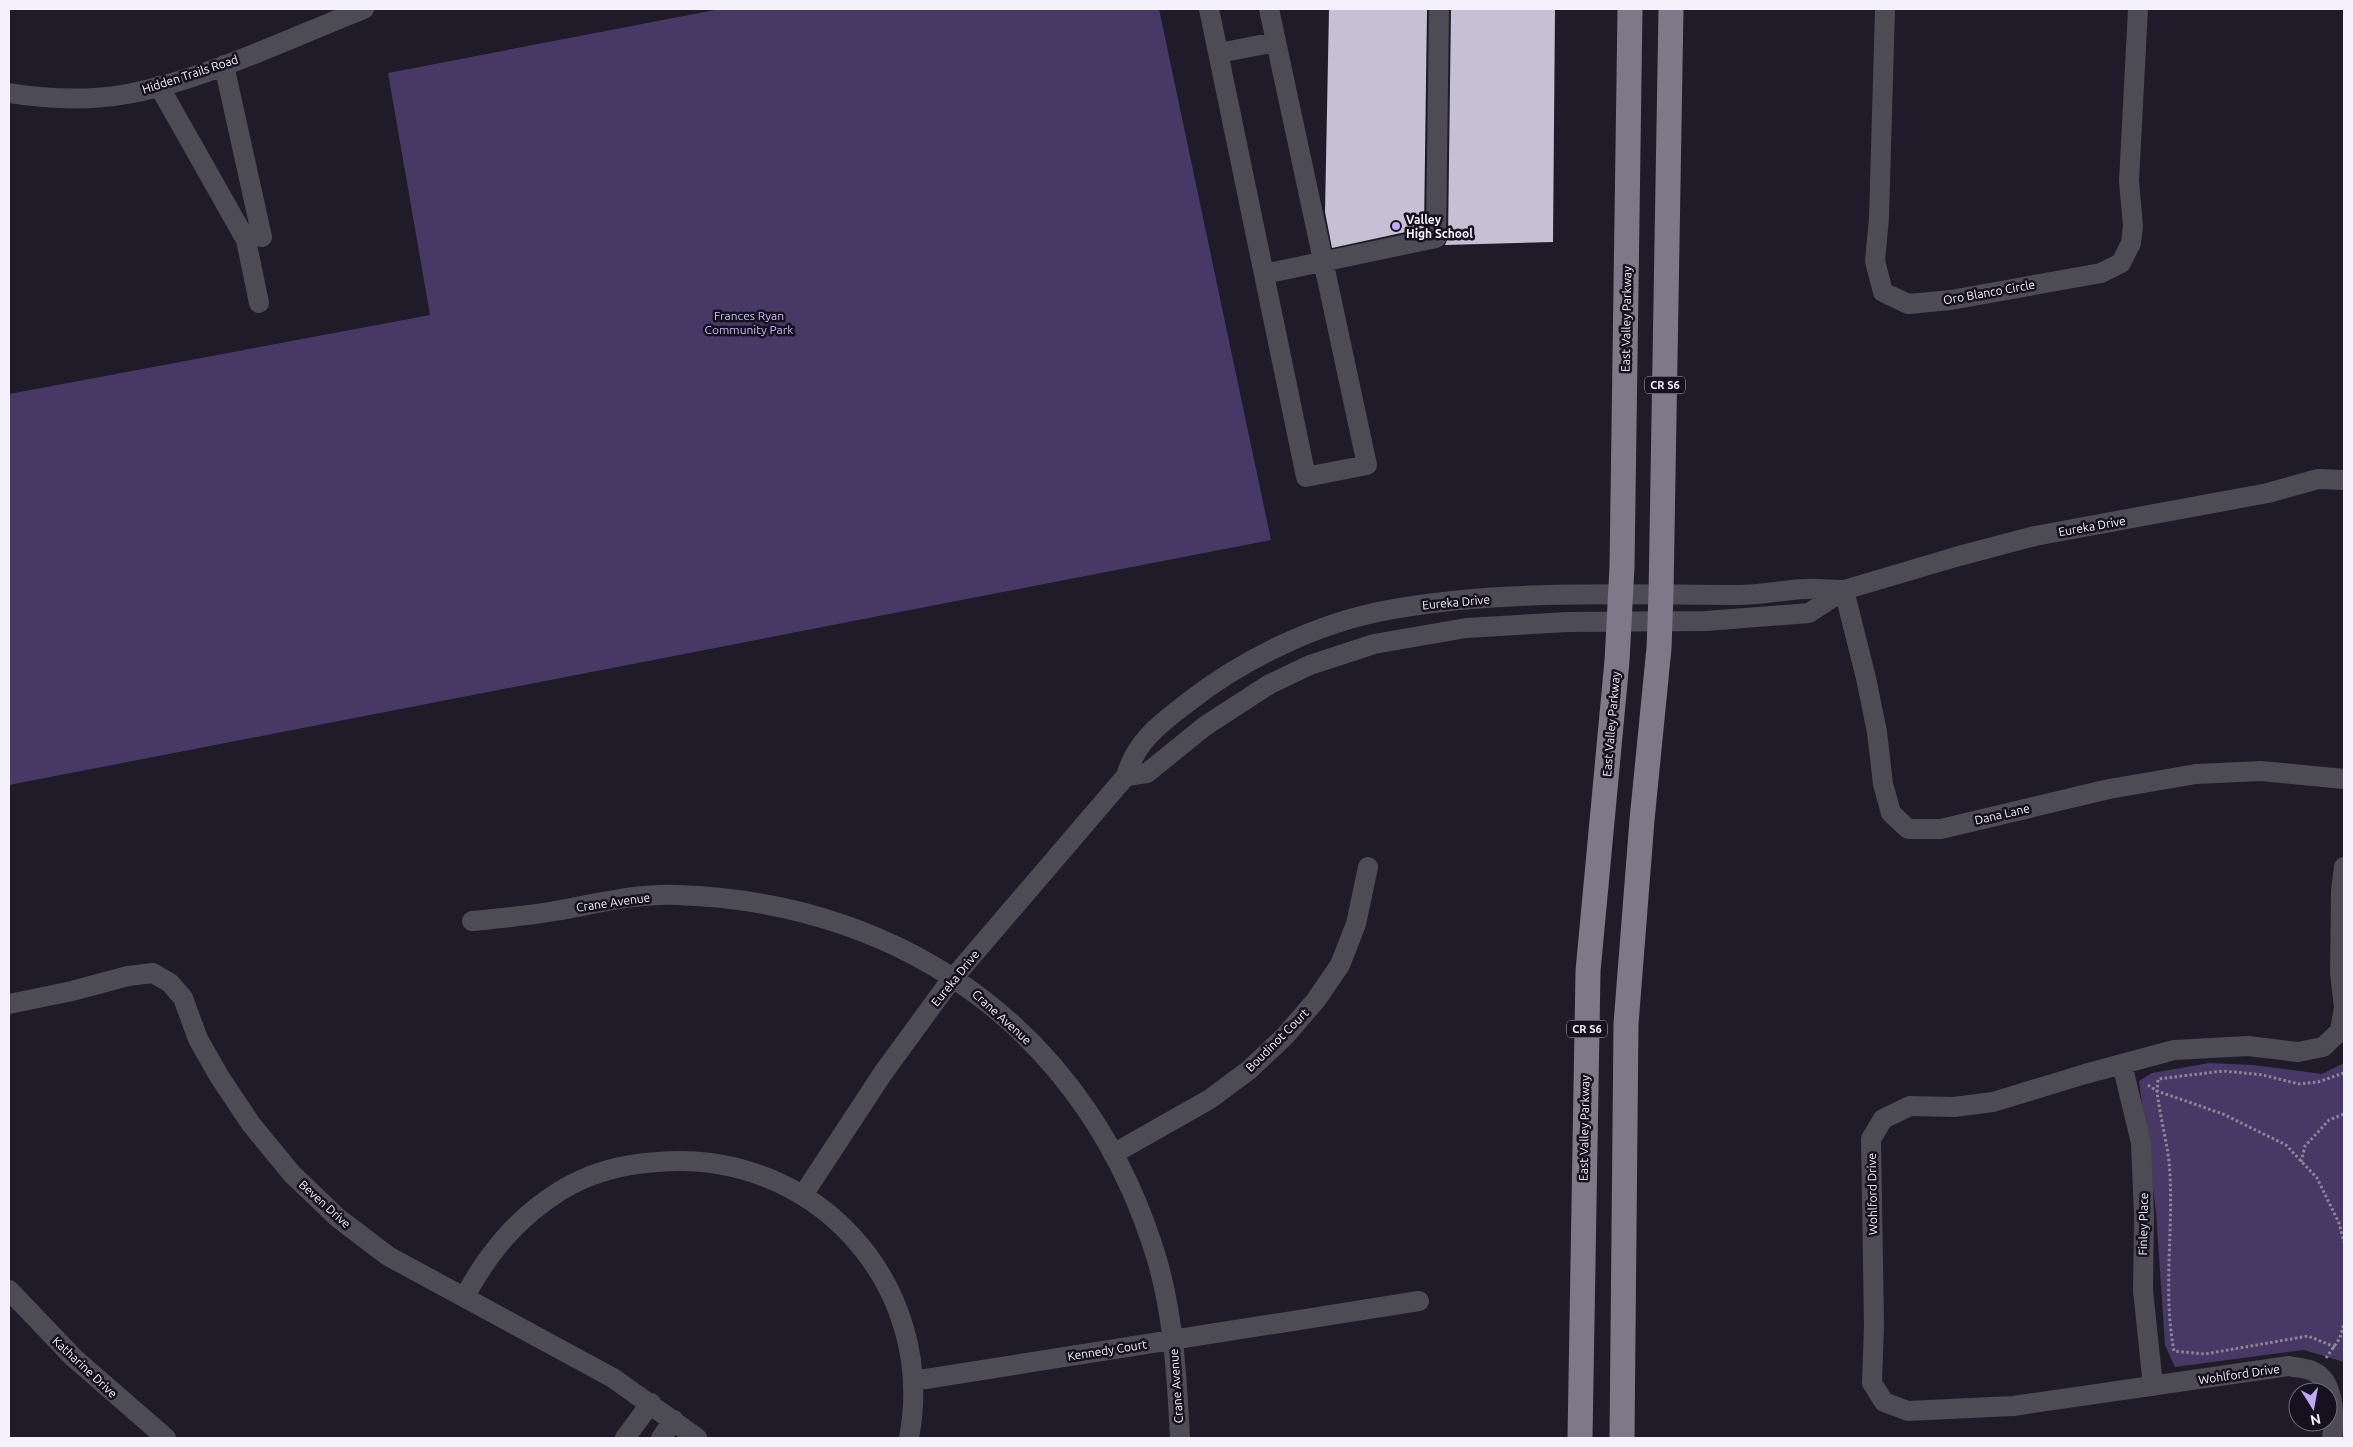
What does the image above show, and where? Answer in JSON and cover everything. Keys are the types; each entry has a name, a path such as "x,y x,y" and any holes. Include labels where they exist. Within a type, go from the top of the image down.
{"main road":[{"name":"East Valley Parkway","path":"1580,1438 1588,970 1620,621 1630,9"},
{"name":"CR S6","path":"1622,1438 1626,1024 1660,621 1671,9"}],"street":[{"name":"Hidden Trails Road","path":"9,93 76,98 126,94 159,86 224,64 364,9"},
{"path":"1210,9 1306,477 1368,465 1269,9"},
{"path":"1264,274 1323,260 1436,238 1439,9"},
{"name":"Oro Blanco Circle","path":"1885,9 1879,218 1875,261 1883,292 1908,304 1951,300 2101,274 2121,263 2131,243 2133,226 2129,181 2138,9"},
{"path":"1219,54 1276,42"},
{"path":"224,64 254,239 259,303"},
{"path":"159,86 254,239"},
{"name":"Eureka Drive","path":"803,1194 883,1073 954,977 1126,776 1131,758 1149,734 1211,684 1291,641 1337,624 1386,610 1446,602 1661,594 1739,595 1803,589 1844,590 2035,536 2268,493 2318,479 2344,480"},
{"name":"Eureka Drive","path":"1126,776 1147,773 1205,726 1270,684 1310,665 1344,653 1411,636 1466,628 1568,622 1736,619 1809,613 1844,590"},
{"name":"Dana Lane","path":"1844,590 1866,678 1891,813 1908,829 1942,829 2109,789 2196,774 2261,771 2344,779"},
{"name":"Boudinot Court","path":"1113,1154 1210,1099 1249,1070 1285,1036 1316,1000 1340,965 1356,924 1368,867"},
{"name":"Wohlford Drive","path":"2314,1372 2289,1366 2013,1406 1908,1411 1884,1402 1872,1383 1874,1325 1870,1139 1883,1119 1910,1106 1954,1107 1992,1102 2174,1050 2248,1046 2298,1052 2323,1047 2340,1031 2344,1007 2340,973 2341,891 2344,867"},
{"name":"Crane Avenue","path":"472,921 553,912 615,900 675,894 719,897 812,913 892,943 954,977 984,998 1005,1016 1046,1058 1089,1112 1113,1154 1138,1207 1158,1264 1173,1340 1180,1438"},
{"name":"Beven Drive","path":"9,1004 72,991 128,976 154,973 170,983 183,998 198,1039 219,1076 251,1124 292,1174 338,1218 388,1256 465,1296 613,1378 698,1438"},
{"name":"Finley Place","path":"2122,1064 2141,1143 2144,1216 2143,1290 2153,1386"},
{"path":"465,1296 485,1260 521,1220 561,1190 598,1173 635,1164 680,1160 719,1162 753,1172 803,1194 849,1232 869,1256 888,1286 904,1322 913,1381 912,1421 909,1438"},
{"name":"Katharine Drive","path":"9,1290 74,1358 166,1438"},
{"name":"Kennedy Court","path":"913,1381 1419,1301"},
{"path":"2314,1372 2328,1388 2335,1420 2332,1438"},
{"path":"625,1438 651,1403"},
{"path":"661,1438 674,1420"}],"path":[{"path":"2122,1064 2157,1091 2223,1114 2286,1145 2317,1178 2339,1223 2344,1242"},
{"path":"2334,1347 2308,1336 2205,1354 2174,1351 2167,1297 2171,1248 2170,1173 2157,1091 2158,1079 2223,1071 2263,1074 2299,1084 2318,1082 2344,1073"},
{"path":"2302,1162 2305,1146 2329,1120 2344,1114"},
{"path":"2314,1372 2334,1347 2344,1324"}],"green space":[{"name":"Frances Ryan Community Park","path":"720,9 1159,9 1271,540 9,785 9,394 430,315 388,73"},
{"path":"2209,1063 2253,1065 2322,1074 2344,1063 2344,1362 2304,1350 2175,1367 2165,1345 2156,1212 2139,1081 2152,1073"}],"building":[{"path":"1329,9 1427,9 1424,228 1332,248 1325,212"},
{"path":"1451,9 1555,9 1553,242 1445,245 1448,238"}],"place":[{"name":"Valley High School","path":"1396,226"}]}
